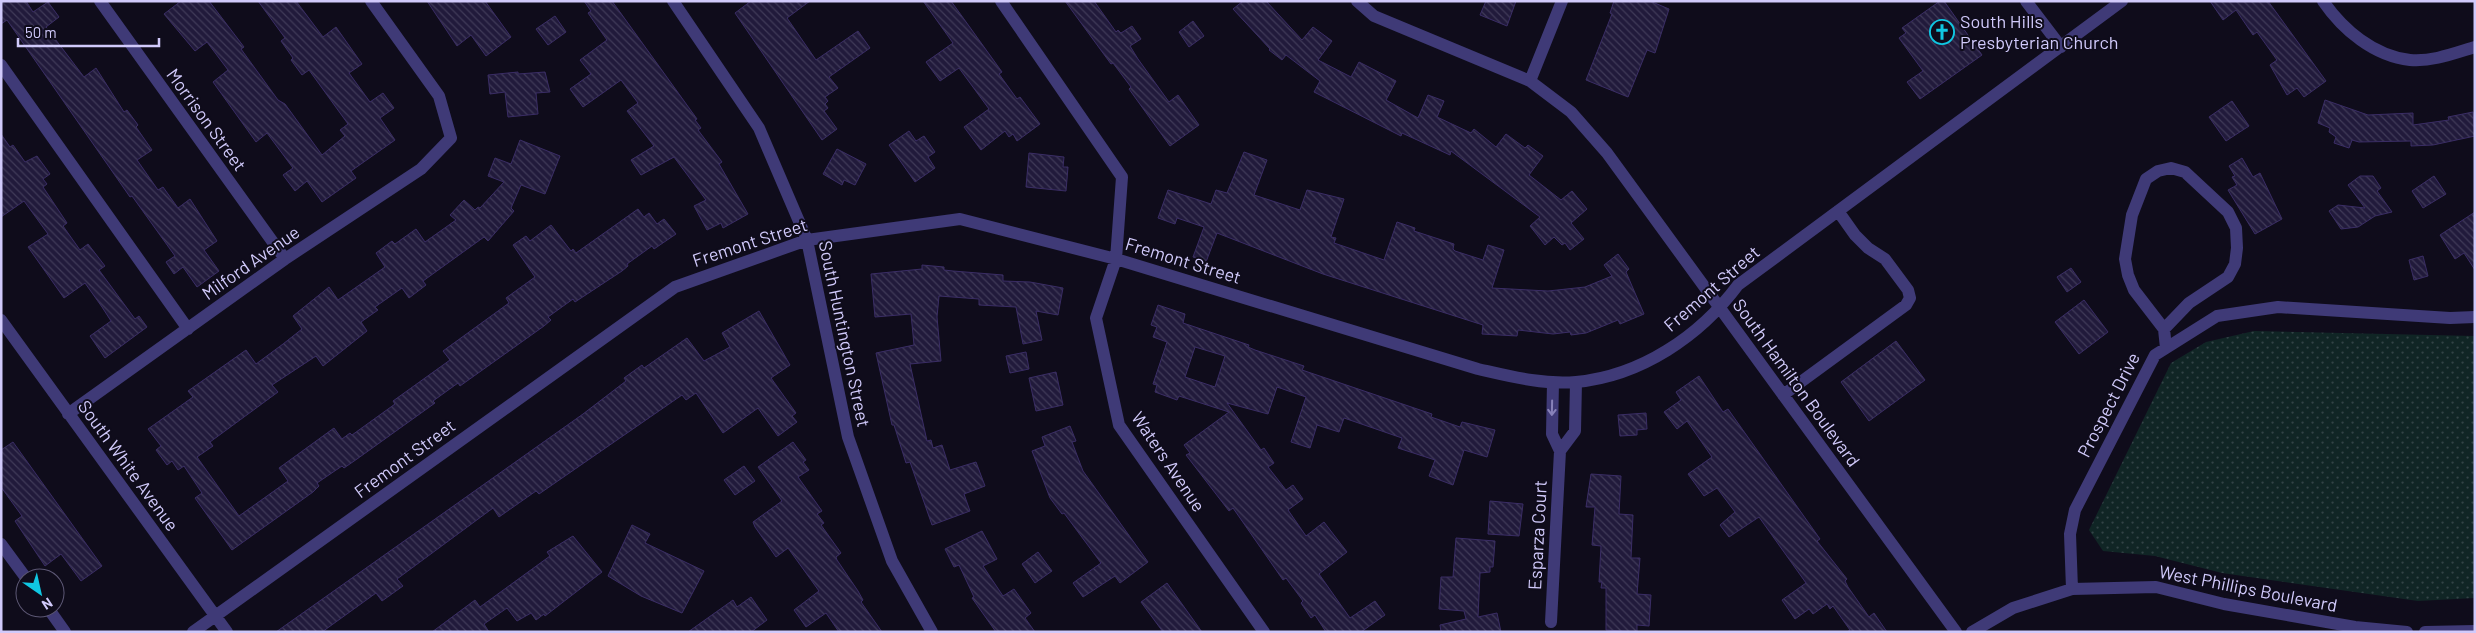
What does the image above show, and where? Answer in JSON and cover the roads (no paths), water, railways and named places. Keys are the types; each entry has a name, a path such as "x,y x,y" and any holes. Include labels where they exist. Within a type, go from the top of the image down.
{"street":[{"name":"Morrison Street","path":"100,1 285,259"},
{"name":"Milford Avenue","path":"68,414 285,259 420,169 451,138 439,96 371,1"},
{"name":"South Huntington Street","path":"673,1 759,128 807,240 848,437 892,562 932,632"},
{"name":"Waters Avenue","path":"1001,1 1122,177 1116,259 1096,318 1119,425 1264,632"},
{"name":"South Hamilton Boulevard","path":"1357,1 1374,16 1530,81 1571,112 1607,153 1956,632"},
{"path":"1530,81 1562,1"},
{"path":"2026,1 2060,46"},
{"name":"Fremont Street","path":"193,632 675,286 807,240 960,219 1116,259 1478,368 1514,377 1553,382 1576,382 1616,373 1652,359 1686,338 1720,309 1738,285 2122,1"},
{"path":"2323,1 2336,20 2373,49 2411,60 2444,56 2475,47"},
{"path":"1,65 188,329"},
{"path":"2164,329 2189,303 2228,277 2235,264 2237,248 2236,228 2228,212 2185,172 2171,168 2158,171 2146,179 2142,186 2130,222 2125,259 2134,290 2164,329 2166,348"},
{"path":"1782,395 1906,305 1910,298 1908,290 1885,259 1868,248 1855,235 1838,211"},
{"name":"Prospect Drive","path":"2072,589 2070,534 2075,510 2155,355 2217,316 2278,307 2450,318 2475,317"},
{"name":"South White Avenue","path":"1,320 228,632"},
{"name":"Esparza Court","path":"1550,622 1560,451 1552,434 1553,382"},
{"path":"1560,451 1575,431 1576,382"},
{"path":"1,544 19,568"},
{"name":"West Phillips Boulevard","path":"1972,632 2014,608 2072,589 2156,587 2224,604 2355,628 2407,632"},
{"path":"55,618 65,632"},
{"path":"2425,632 2475,631"}],"place":[{"name":"South Hills Presbyterian Church","path":"1942,32"}]}
